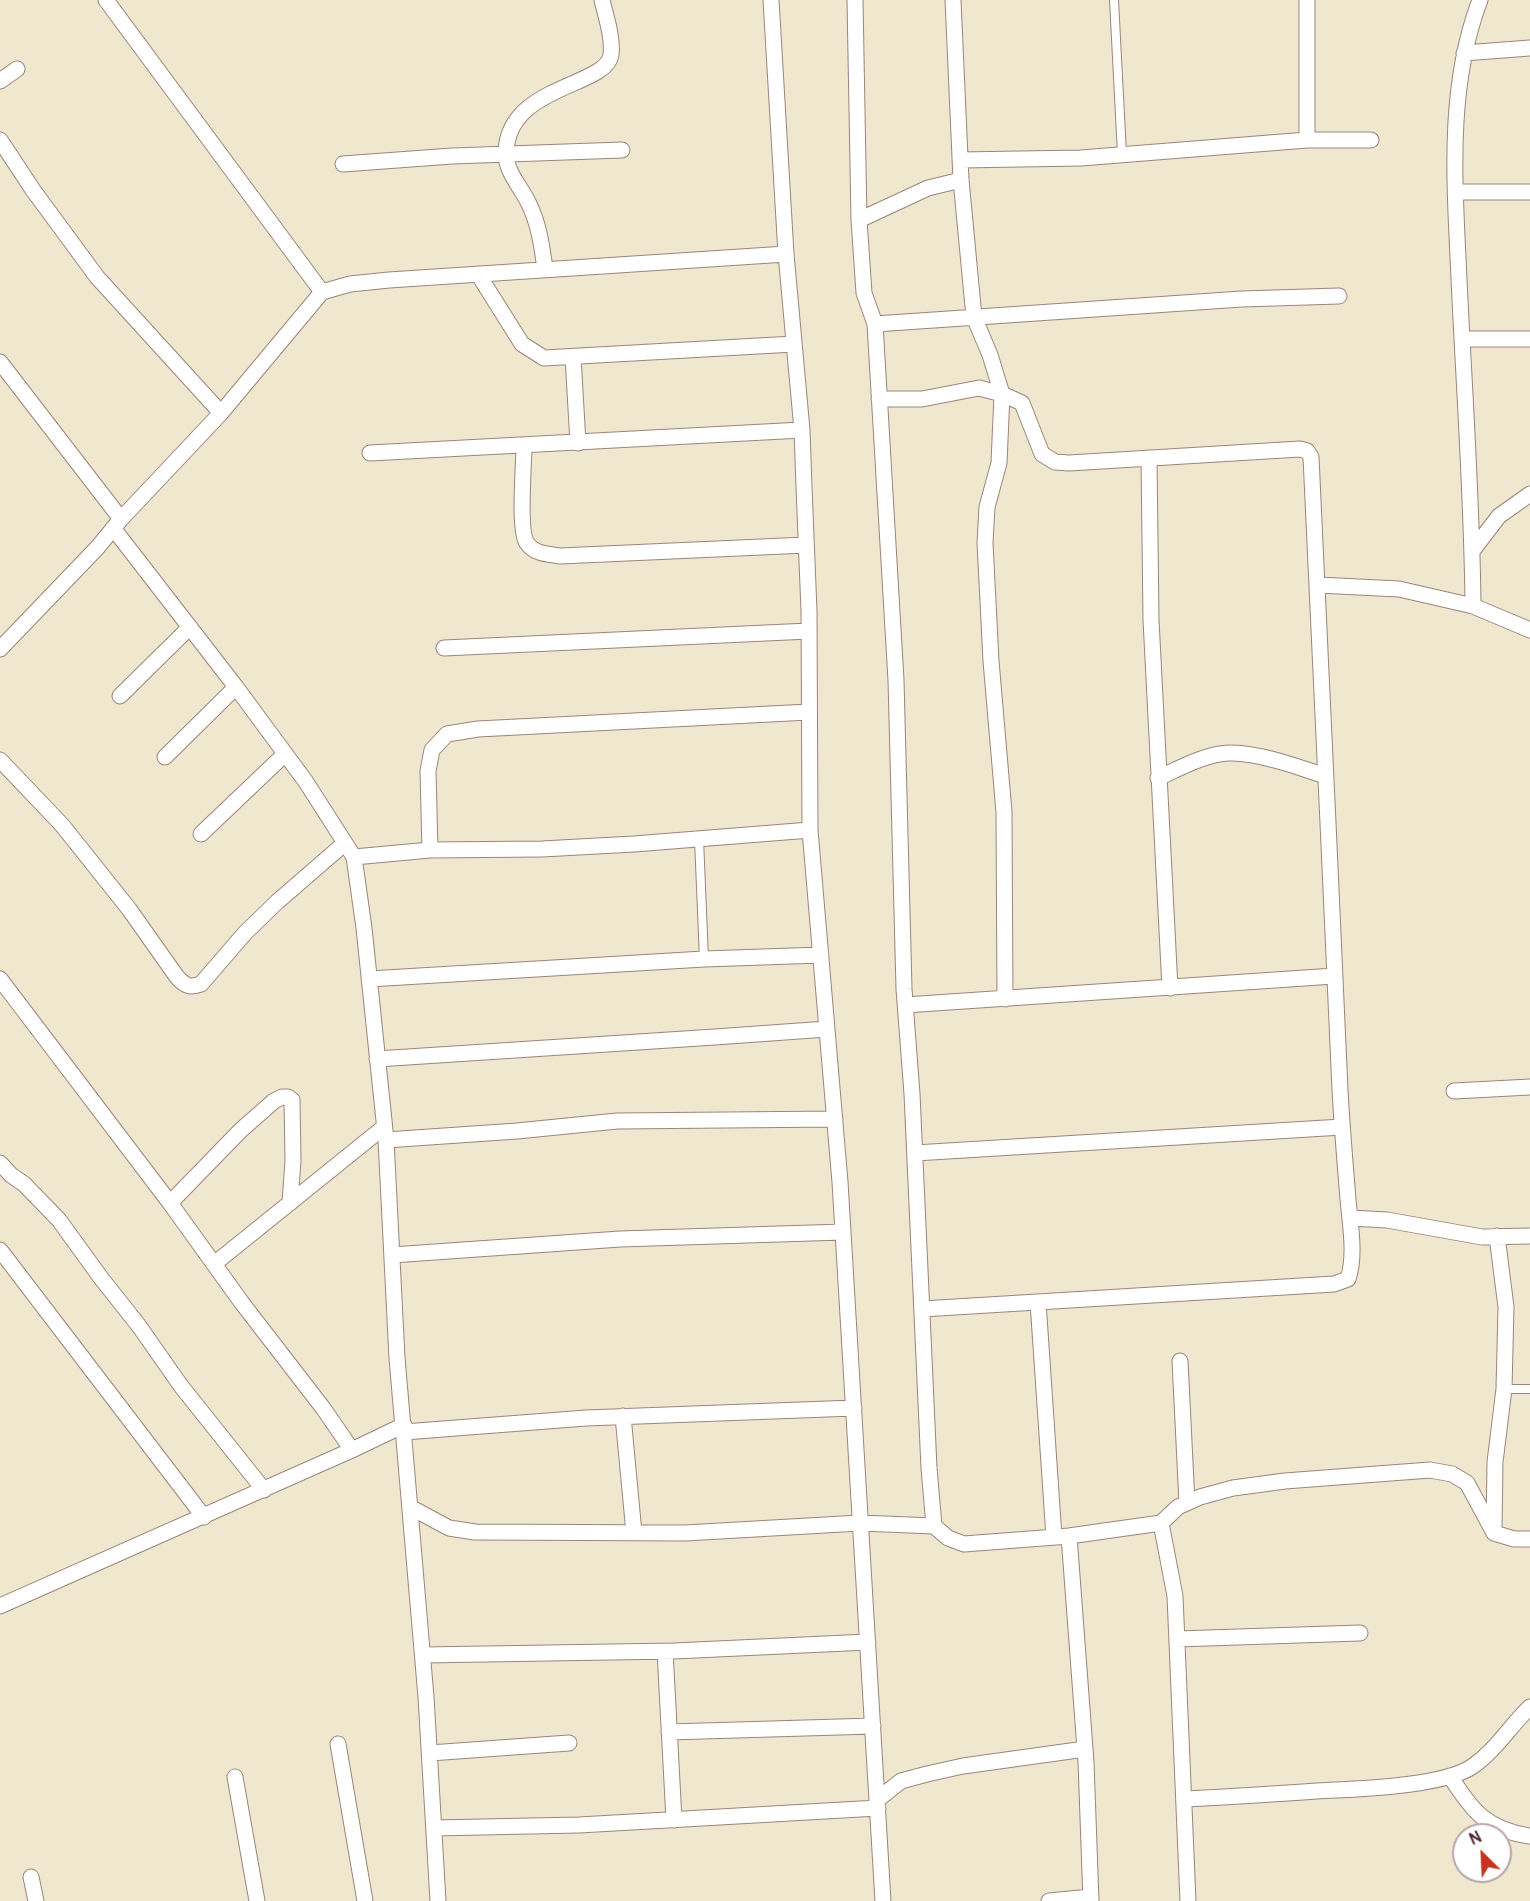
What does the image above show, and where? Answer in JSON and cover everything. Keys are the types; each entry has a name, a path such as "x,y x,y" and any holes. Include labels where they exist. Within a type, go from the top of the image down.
{"street":[{"path":"106,0 322,292"},
{"path":"545,269 539,230 528,202 514,181 506,154 511,126 529,106 599,71 606,65 611,56 602,0"},
{"path":"771,0 807,545 810,830 843,1232 883,1901"},
{"path":"855,0 859,220 864,293 874,324 896,680 906,1005 929,1468 934,1526"},
{"path":"953,0 961,180 974,317 990,355 1002,394 999,463 987,507 985,543 1004,812 1005,999"},
{"path":"1307,140 1308,0"},
{"path":"1473,606 1473,550 1455,170 1458,98 1464,53 1480,0"},
{"path":"1464,53 1530,48"},
{"path":"0,81 17,69"},
{"path":"0,140 33,190 97,277 221,413"},
{"path":"960,160 1081,158 1307,140 1371,140"},
{"path":"343,164 506,154 622,150"},
{"path":"859,220 928,188 961,180"},
{"path":"1456,192 1530,192"},
{"path":"0,649 221,413 322,292 350,284 786,254"},
{"path":"478,274 522,344 544,358 794,344"},
{"path":"874,324 1242,299 1339,296"},
{"path":"1462,339 1530,339"},
{"path":"573,357 578,443"},
{"path":"0,362 190,627 285,754 354,857 385,1133 404,1429 423,1655 438,1901"},
{"path":"879,399 921,399 979,388 1002,394 1022,403 1042,454 1055,462 1069,464 1300,449 1307,451 1311,457 1334,976 1342,1126 1350,1218 1352,1268 1348,1279 1334,1284 922,1309"},
{"path":"370,453 801,430"},
{"path":"524,446 523,528 526,543 537,552 560,556 807,545"},
{"path":"1149,458 1151,620 1170,988"},
{"path":"1473,550 1499,516 1530,494"},
{"path":"1318,585 1399,589 1473,606 1530,630"},
{"path":"120,696 190,627"},
{"path":"444,648 809,631"},
{"path":"165,757 236,687"},
{"path":"430,850 428,771 432,750 447,734 478,729 809,712"},
{"path":"1158,778 1198,760 1229,753 1293,765 1325,776"},
{"path":"201,834 285,754"},
{"path":"0,760 62,825 129,909 184,985 193,987 201,984 245,933 345,843"},
{"path":"354,857 430,850 542,849 810,830"},
{"path":"369,979 704,959 821,955"},
{"path":"906,1005 1334,976"},
{"path":"0,979 170,1203 352,1450"},
{"path":"377,1059 827,1029"},
{"path":"1454,1090 1530,1087"},
{"path":"170,1203 241,1130 274,1101 282,1097 292,1100 293,1160 290,1203"},
{"path":"214,1264 290,1203 385,1133 517,1131 617,1121 834,1119"},
{"path":"915,1153 1342,1126"},
{"path":"0,1163 59,1220 181,1386 264,1490"},
{"path":"1350,1218 1387,1220 1482,1236 1530,1236"},
{"path":"392,1255 620,1239 843,1232"},
{"path":"1494,1533 1496,1462 1504,1389 1506,1306 1497,1236"},
{"path":"0,1250 204,1517"},
{"path":"1038,1302 1085,1749 1091,1899 1049,1901"},
{"path":"1179,1361 1187,1503"},
{"path":"0,1606 404,1429 623,1416 854,1408"},
{"path":"623,1416 634,1533"},
{"path":"410,1507 449,1528 475,1532 686,1533 860,1523 934,1526 948,1538 964,1544 1061,1537 1161,1523 1178,1507 1200,1497 1233,1488 1285,1481 1430,1470 1452,1473 1467,1483 1494,1533 1514,1539 1530,1539"},
{"path":"1161,1523 1175,1596 1188,1901"},
{"path":"1177,1639 1360,1633"},
{"path":"423,1655 665,1651 868,1641"},
{"path":"665,1651 674,1820"},
{"path":"1184,1799 1374,1787 1424,1782 1450,1776 1472,1767 1497,1744 1530,1707"},
{"path":"669,1732 873,1726"},
{"path":"429,1754 569,1743"},
{"path":"338,1744 365,1901"},
{"path":"434,1828 579,1825 674,1820 877,1804 901,1781 927,1774 1085,1749"},
{"path":"1450,1776 1468,1804 1487,1822 1509,1833 1530,1836"},
{"path":"235,1777 257,1901"},
{"path":"31,1877 36,1901"}],"lane":[{"path":"1114,0 1122,154"},
{"path":"699,839 704,959"},
{"path":"1504,1389 1530,1389"}]}
